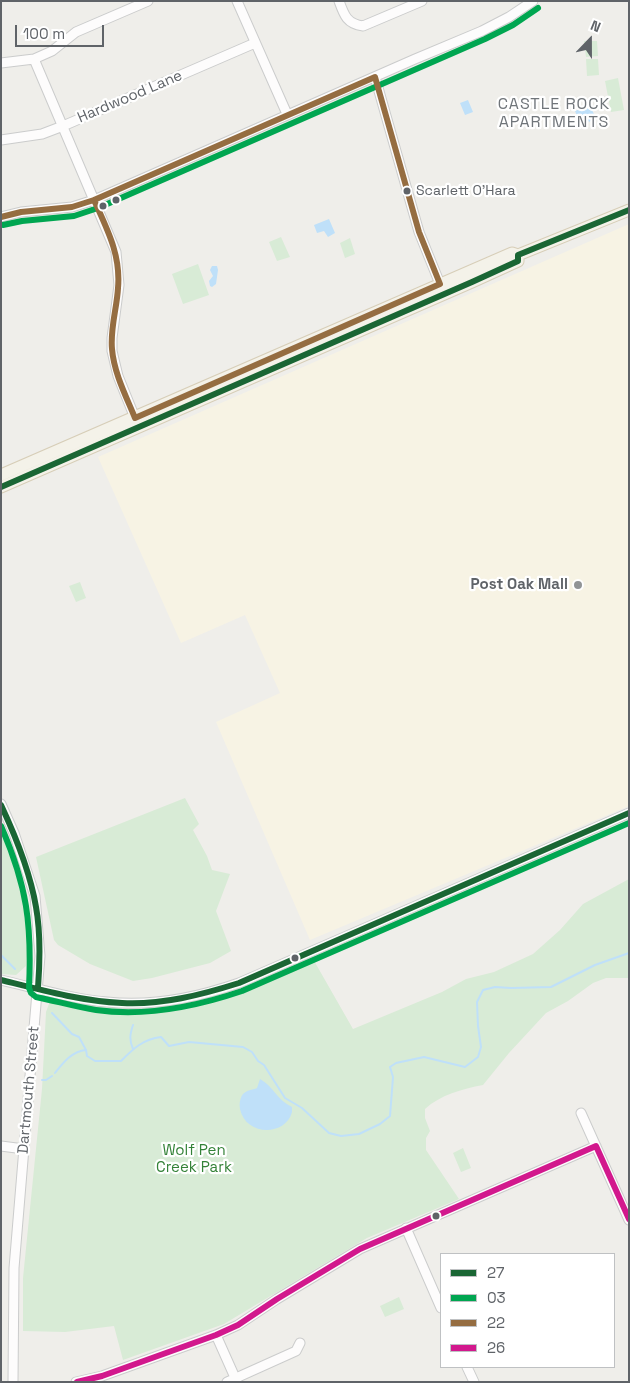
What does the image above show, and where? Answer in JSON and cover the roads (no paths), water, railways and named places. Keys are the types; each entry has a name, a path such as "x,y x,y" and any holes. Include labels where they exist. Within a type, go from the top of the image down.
{"main road":[{"path":"1,487 189,405 440,284 512,253 518,255 629,210"},
{"path":"1,475 219,381 419,305 518,261 518,255"},
{"path":"419,305 421,298 440,289 440,284"},
{"path":"189,405 191,399 214,389 219,381"},
{"path":"108,441 113,434 135,423 135,418"}],"street":[{"path":"1,63 34,59 52,51 76,32 148,1"},
{"path":"237,1 287,114"},
{"path":"339,1 345,18 356,25 362,26 422,1"},
{"path":"1,217 21,212 72,207 94,200 287,114 482,31 509,17 533,1"},
{"name":"Hardwood Lane","path":"1,140 42,134 63,126 254,43"},
{"path":"34,59 117,256 119,285 112,352 118,376 135,418"},
{"path":"375,76 419,232 440,284"},
{"name":"Dartmouth Street","path":"1,804 14,833 34,896 40,956 14,1268 14,1382"},
{"path":"1,980 86,999 136,1004 182,999 220,989 239,983 629,812"},
{"path":"581,1113 629,1220"},
{"path":"1,1146 24,1149"},
{"path":"76,1382 102,1376 216,1335 238,1325 360,1249 596,1146"},
{"path":"406,1228 440,1306"},
{"path":"216,1335 233,1380 296,1351 300,1342"},
{"path":"467,1368 474,1382"}],"water":[{"path":"468,100 473,112 465,115 460,103"},
{"path":"589,104 596,118 589,122 585,115 578,118 575,111"},
{"path":"329,219 335,233 328,237 324,231 317,233 314,225"},
{"path":"212,266 217,266 218,270 216,284 212,287 209,281 213,276 210,270"},
{"path":"260,1079 282,1101 292,1107 288,1120 282,1126 274,1129 258,1129 250,1125 240,1109 240,1101 243,1094 257,1088"}],"waterway":[{"path":"52,1013 72,1034 79,1037 87,1056 95,1061 121,1061 144,1042 161,1037 169,1046 189,1042 243,1047 252,1052 258,1061 264,1065 285,1098 302,1108 329,1133 341,1136 359,1134 380,1124 390,1116 393,1077 390,1067 396,1063 424,1057 465,1067 478,1057 481,1047 477,1002 483,990 495,987 551,987 595,965 629,953"},
{"path":"1,955 15,969"},
{"path":"133,1025 130,1037 133,1049"},
{"path":"55,1073 72,1055 86,1050"},
{"path":"42,1080 52,1076"}],"place":[{"name":"Scarlett O'Hara","path":"407,191"},
{"name":"Post Oak Mall","path":"578,585"}],"district":[{"name":"CASTLE ROCK APARTMENTS","path":"554,114"}],"park label":[{"name":"Wolf Pen Creek Park","path":"194,1160"}]}
